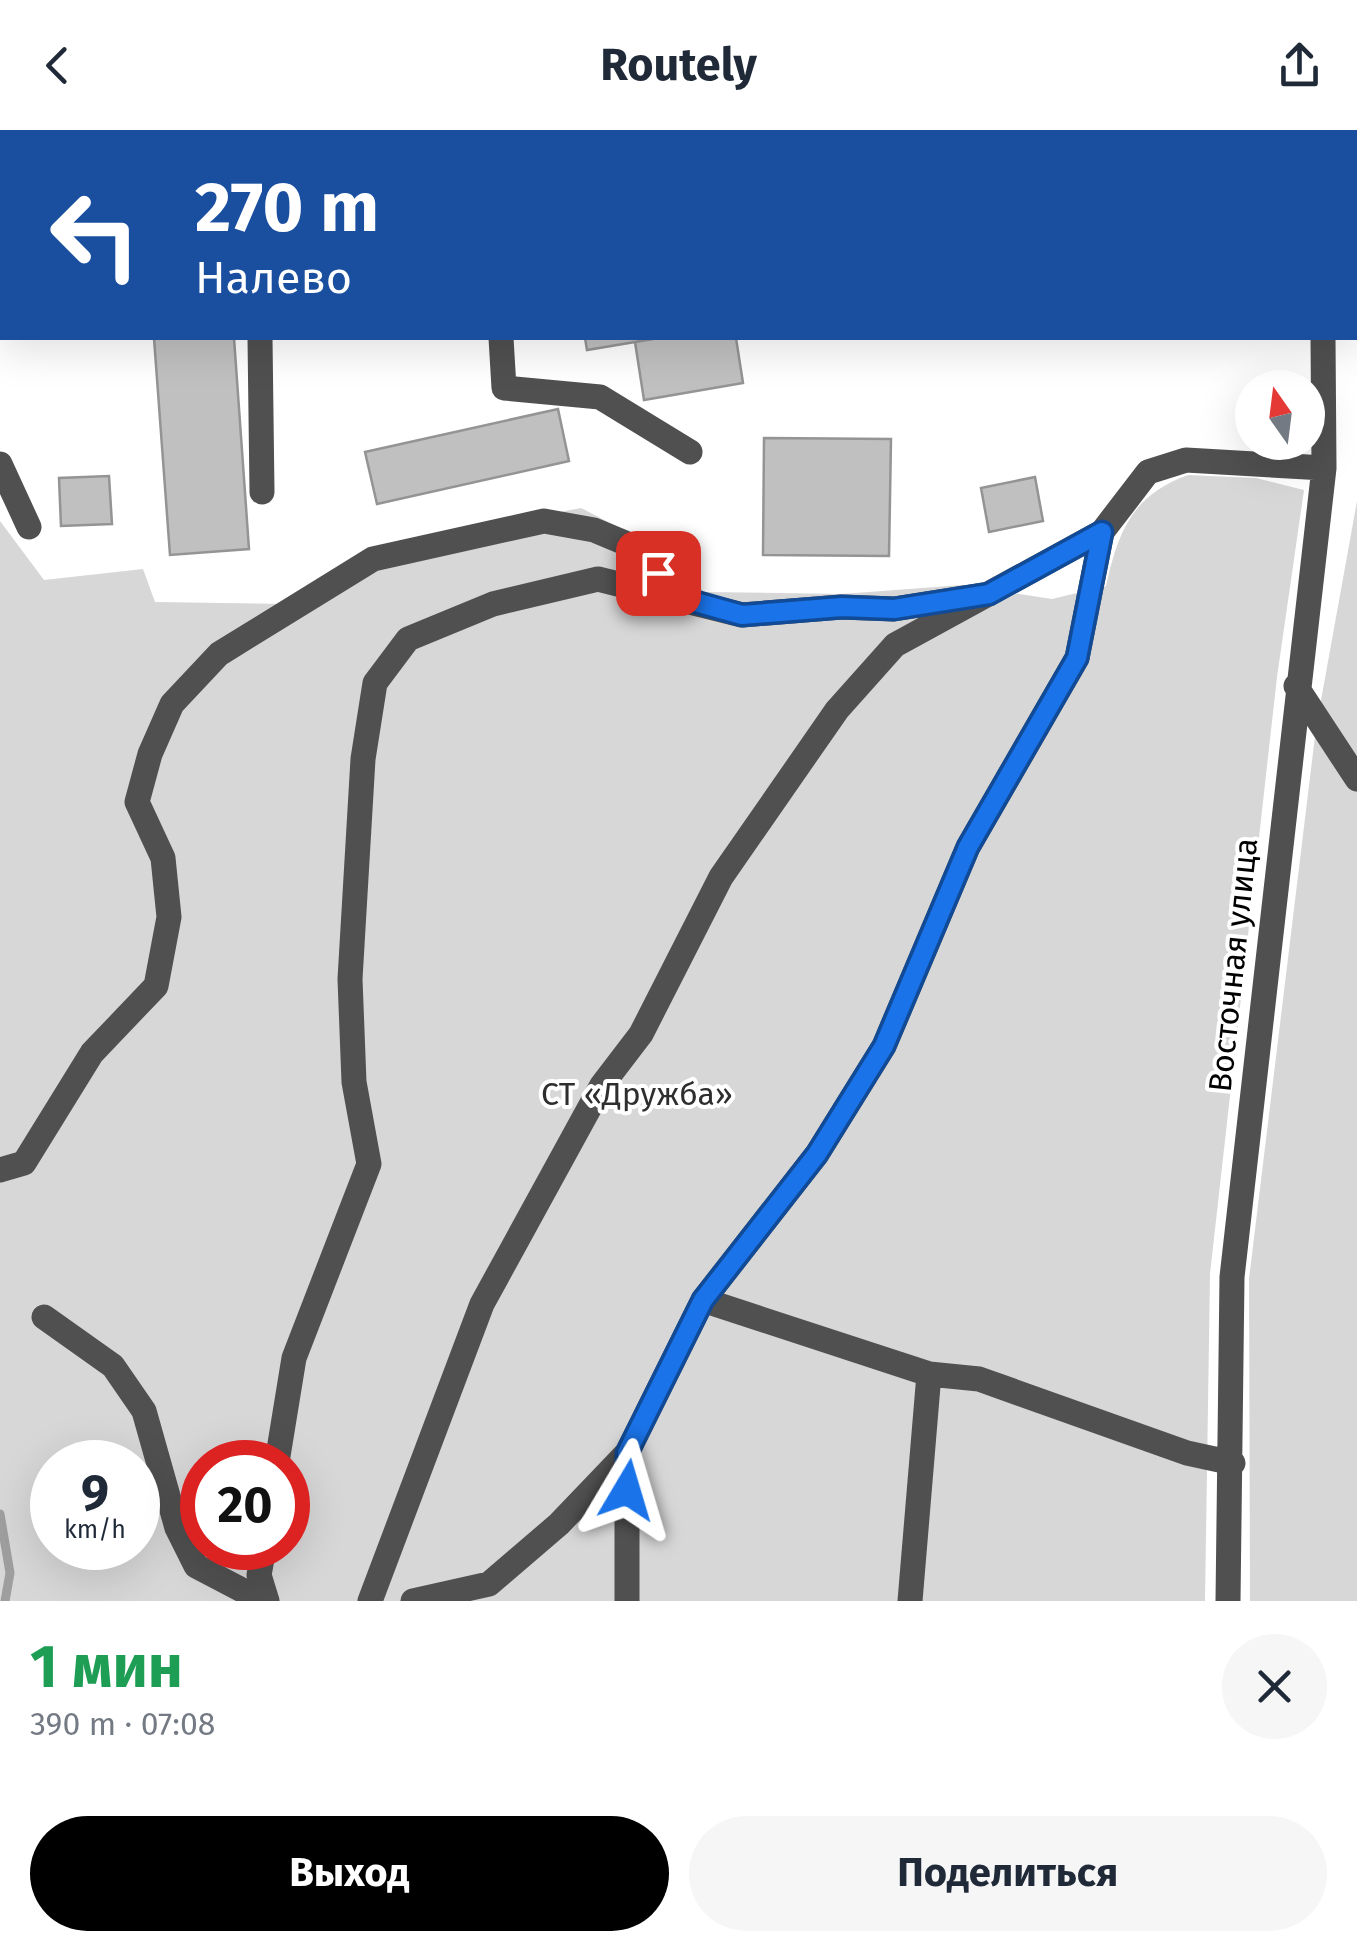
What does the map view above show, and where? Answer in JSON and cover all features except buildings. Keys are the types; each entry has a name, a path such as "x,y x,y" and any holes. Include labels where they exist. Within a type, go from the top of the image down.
{"street":[{"path":"260,340 262,492"},
{"path":"501,340 504,388 600,397 690,452"},
{"name":"Восточная улица","path":"1228,1601 1233,1463 1232,1277 1296,686 1324,468 1323,340"},
{"path":"370,1601 482,1304 602,1085 640,1034 720,877 837,710 895,644 1102,532 1148,472 1186,460 1324,468"},
{"path":"0,464 28,527"},
{"path":"0,1170 24,1163 92,1054 156,986 168,917 163,858 137,802 150,754 172,704 219,654 373,559 544,521 594,530 642,550 674,596"},
{"path":"413,1601 489,1584 559,1524 627,1453 703,1300 817,1154 884,1046 968,847 1077,658 1102,532"},
{"path":"281,1440 294,1358 368,1164 354,1082 350,979 363,759 374,683 408,639 493,604 598,579 742,615 842,607 894,609 989,594"},
{"path":"1296,686 1357,779"},
{"path":"703,1300 929,1374 979,1379 1187,1453 1233,1463"},
{"path":"44,1316 113,1366 144,1411 177,1528 196,1566 265,1601"},
{"path":"910,1601 929,1374"},
{"path":"626,1601 627,1453"},
{"path":"261,1570 265,1601"}],"green space":[{"name":"СТ «Дружба»","path":"1188,475 1256,478 1304,490 1277,677 1210,1274 1205,1601 0,1601 0,521 44,580 143,569 155,602 285,604 376,547 581,508 657,547 704,592 842,594 962,585 1052,599 1106,586 1122,532 1153,493"},
{"path":"1357,501 1357,1601 1250,1601 1249,1279 1316,728"}],"waterway":[{"path":"0,1514 10,1573 5,1601"}],"route":[{"path":"627,1490 627,1453 703,1300 817,1154 884,1046 968,847 1077,658 1102,532 989,594 894,609 842,607 742,615 674,596 658,573"}]}
